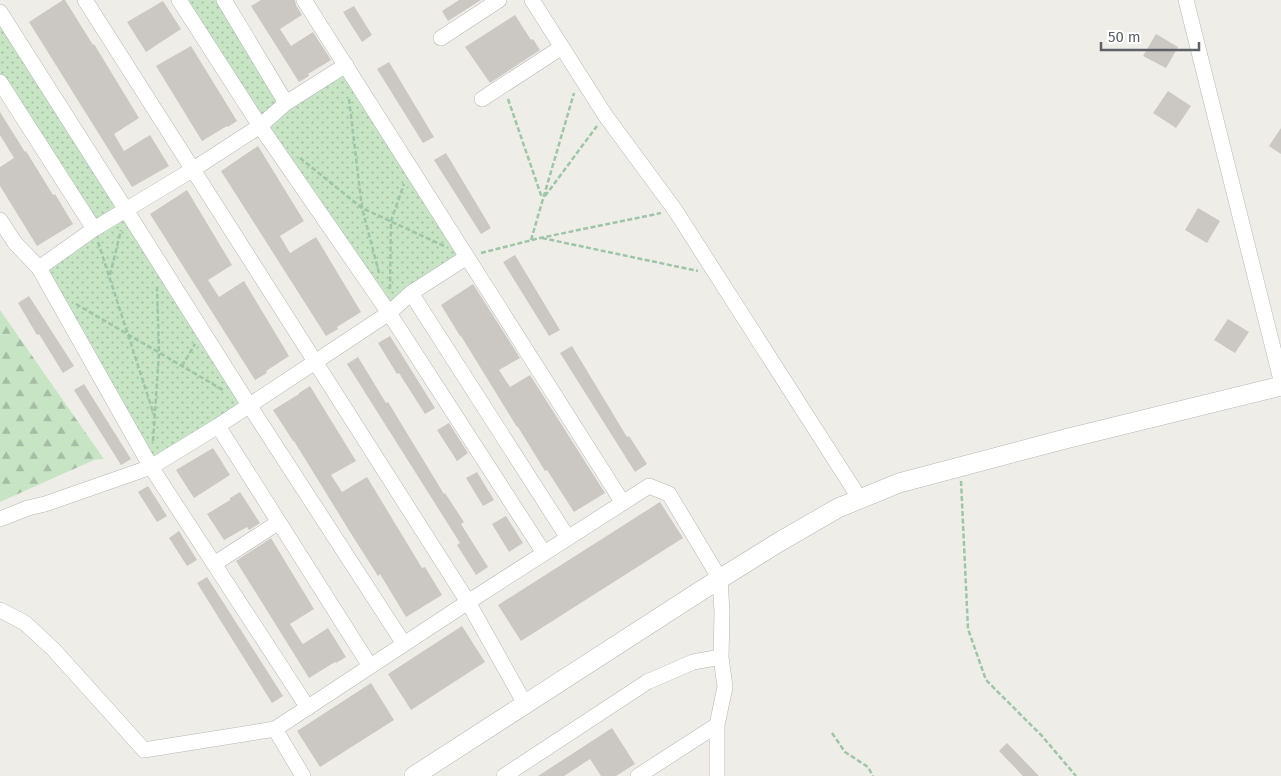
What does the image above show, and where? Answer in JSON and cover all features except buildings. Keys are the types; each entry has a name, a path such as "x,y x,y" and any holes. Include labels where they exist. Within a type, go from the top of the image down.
{"street":[{"path":"85,0 468,602 525,704"},
{"path":"180,0 260,126 389,313 544,553"},
{"path":"224,0 286,103"},
{"path":"304,0 623,503"},
{"path":"441,38 499,0"},
{"path":"532,0 605,115 675,210 718,275 860,499"},
{"path":"1186,0 1281,380"},
{"path":"0,12 249,405 404,644"},
{"path":"482,99 562,47"},
{"path":"39,268 94,228 192,170 260,126 286,103 346,65"},
{"path":"0,82 94,228"},
{"path":"0,220 15,243 39,268 151,467 308,708"},
{"path":"0,520 28,508 45,504 151,467 218,426 389,313 411,293 467,257"},
{"path":"411,293 568,538"},
{"path":"414,776 779,542 830,513 860,499 899,483 1070,438 1281,386"},
{"path":"218,426 370,666"},
{"path":"0,610 25,623 54,650 144,750 275,729 649,486 669,494 720,579 722,612 721,657 725,687 717,725 718,776"},
{"path":"214,564 279,522"},
{"path":"504,776 647,682 693,662 721,657"},
{"path":"638,776 717,725"},
{"path":"275,729 303,776"}],"path":[{"path":"531,240 580,75"},
{"path":"503,85 543,199"},
{"path":"349,93 362,208 380,275"},
{"path":"543,199 605,115"},
{"path":"296,155 362,208 467,257 531,240 675,210"},
{"path":"389,313 391,221 410,167"},
{"path":"109,277 126,210"},
{"path":"94,228 154,416"},
{"path":"540,238 718,275"},
{"path":"153,442 159,353 157,285"},
{"path":"51,290 229,393"},
{"path":"182,366 203,332"},
{"path":"961,467 968,628 986,680 1042,736 1076,776"},
{"path":"832,733 845,752 868,767 873,776"}],"green space":[{"path":"179,0 224,0 286,103 347,74 467,257 389,313"},
{"path":"0,12 249,405 151,467 39,268 94,229 0,82"},
{"path":"0,310 104,459 94,460 0,502"}]}
